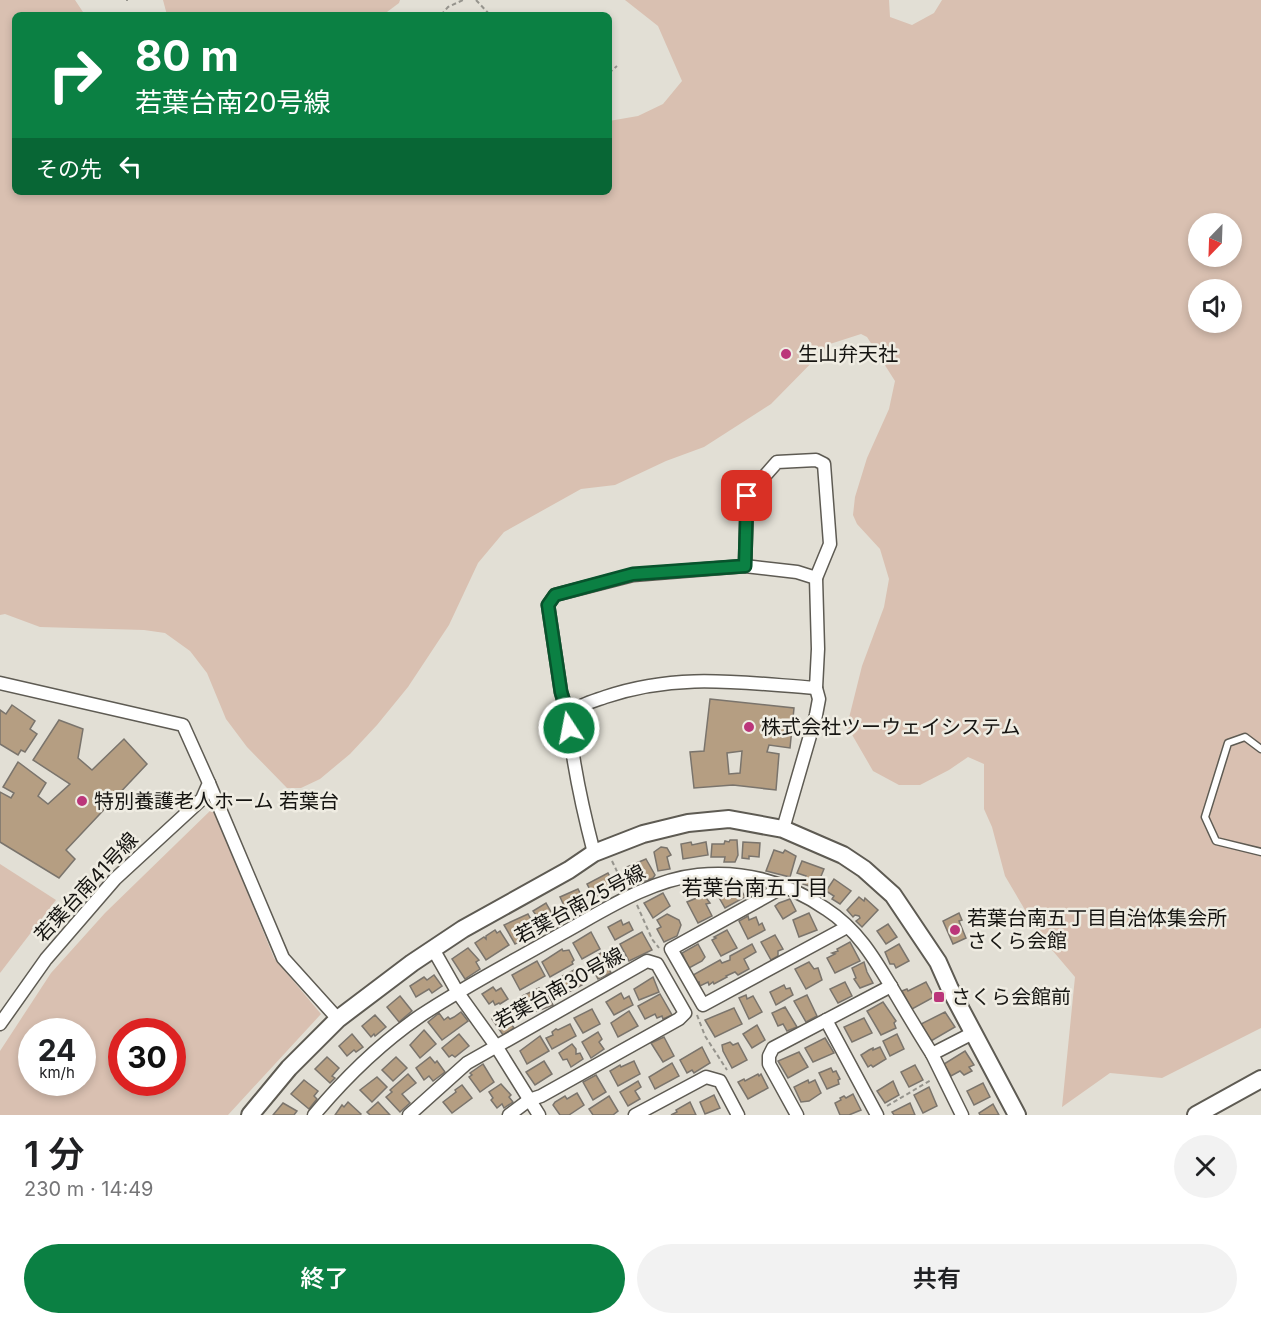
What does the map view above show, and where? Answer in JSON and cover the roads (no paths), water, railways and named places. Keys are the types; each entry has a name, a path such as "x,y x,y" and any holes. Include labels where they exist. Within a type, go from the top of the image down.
{"street":[{"path":"745,566 747,496 777,462 816,460 825,464 831,544 816,578 818,649 816,688 819,699 783,829"},
{"path":"594,853 582,810 570,741 568,715 561,692 548,605 555,595 633,574 745,566 797,572 816,578"},
{"path":"568,715 578,706 618,692 659,684 697,680 733,680 816,688"},
{"path":"0,683 183,725 283,958 338,1019"},
{"name":"若葉台南41号線","path":"0,1024 54,950 115,879 202,799 208,783"},
{"path":"250,1115 289,1068 338,1019 463,929 569,870 594,853 643,834 688,823 729,819 783,829 843,855 864,869 893,895 938,962 1017,1115"},
{"name":"若葉台南25号線","path":"314,1115 370,1058 419,1017 458,993 632,896 670,880 715,874 758,877 785,886 829,910 847,927 871,951 932,1054 962,1115"},
{"path":"785,886 670,949 703,1005 847,927"},
{"path":"433,949 458,993 496,1046 539,1115"},
{"name":"若葉台南30号線","path":"496,1046 647,961 657,964 685,1013 679,1020 541,1096 529,1100"},
{"path":"797,1115 769,1064 769,1056 773,1048 891,986"},
{"path":"826,1020 876,1114"},
{"path":"932,1054 973,1032"},
{"path":"409,1115 467,1063 496,1046"},
{"path":"635,1115 706,1077 720,1081 738,1115"},
{"path":"1196,1115 1261,1079"},
{"path":"509,1115 529,1100"}],"lane":[{"path":"1261,749 1245,737 1228,743 1205,817 1216,841 1261,852"}],"place":[{"name":"生山弁天社","path":"786,354"},
{"name":"株式会社ツーウェイシステム","path":"749,727"},
{"name":"特別養護老人ホーム 若葉台","path":"82,801"},
{"name":"若葉台南五丁目自治体集会所 さくら会館","path":"955,930"},
{"name":"さくら会館前","path":"939,997"}],"district":[{"name":"若葉台南五丁目","path":"755,888"}]}
